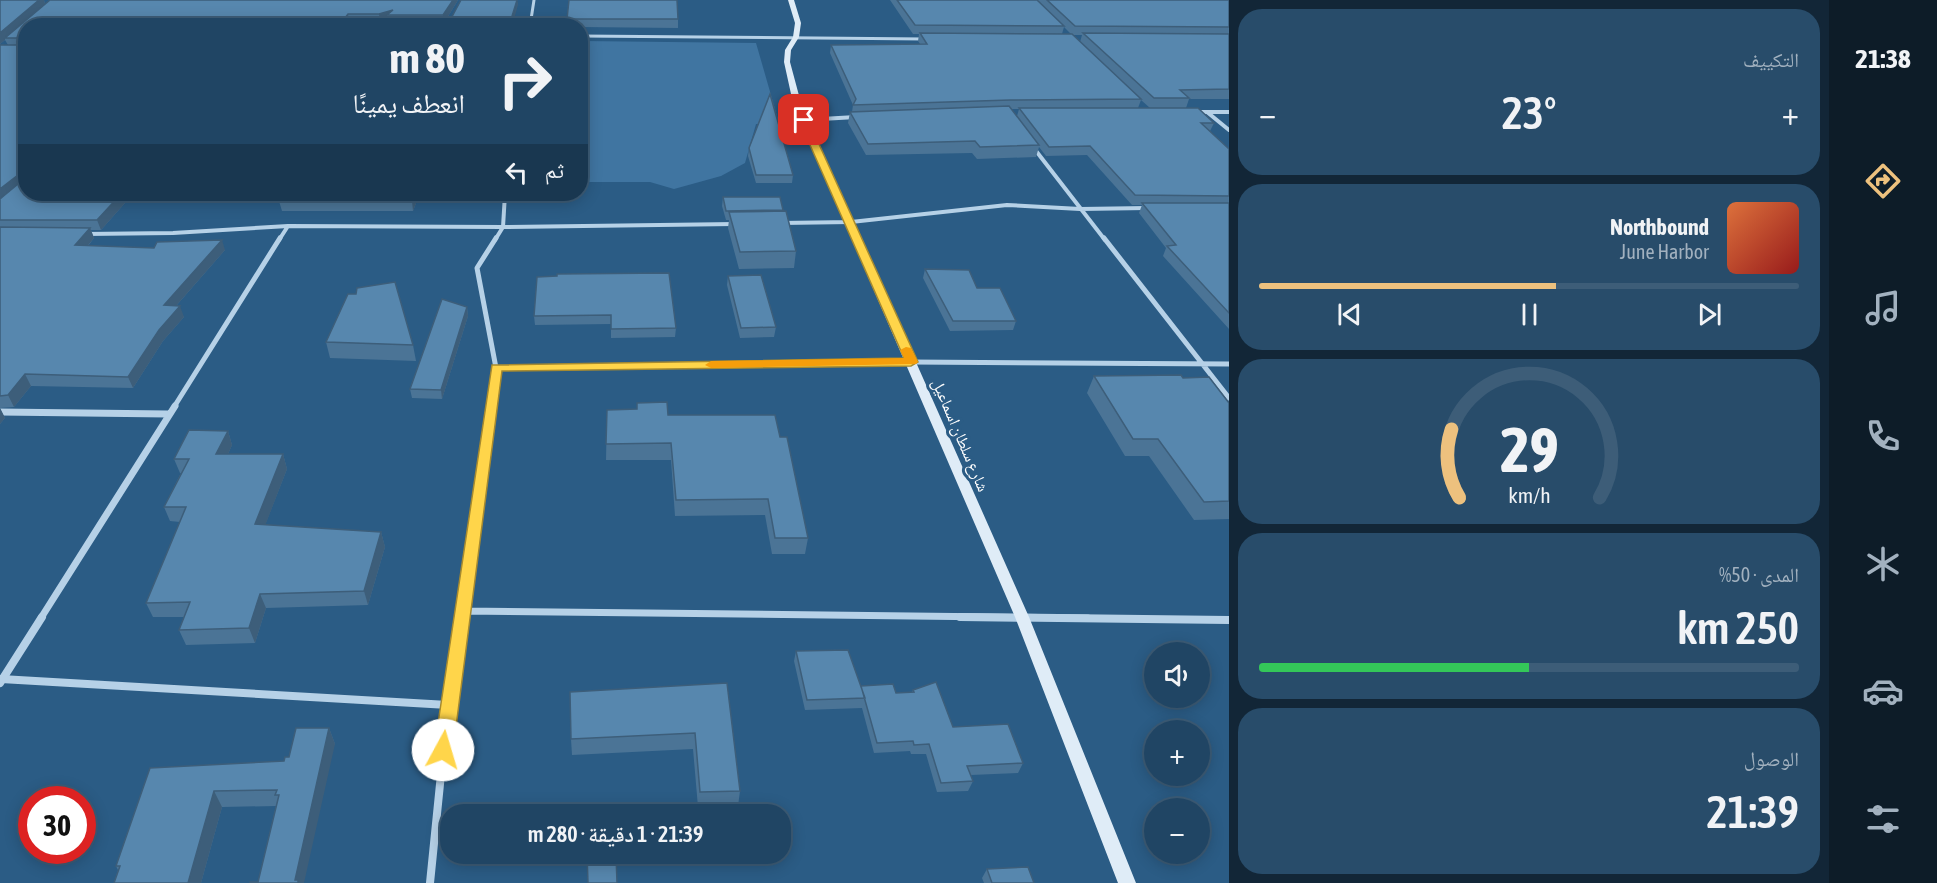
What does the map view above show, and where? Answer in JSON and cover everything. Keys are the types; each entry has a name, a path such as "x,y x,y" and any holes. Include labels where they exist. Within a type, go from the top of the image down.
{"street":[{"path":"531,18 534,0"},
{"name":"شارع سلطان اسماعيل","path":"791,0 798,23 796,37 789,50 787,62 792,88 804,120 851,222 1022,617 1127,883"},
{"path":"588,36 935,39"},
{"path":"1183,112 1229,112"},
{"path":"1206,112 1229,130"},
{"path":"804,120 858,117"},
{"path":"1029,142 1229,398"},
{"path":"430,883 448,705 496,368 477,268 503,227 504,201"},
{"path":"770,223 851,222 1007,205 1080,209 1149,208"},
{"path":"83,234 173,233 288,226 503,227 746,224"},
{"path":"288,226 1,680 448,705"},
{"path":"496,368 911,362 1229,364"},
{"path":"0,412 168,414"},
{"path":"463,611 1229,620"}],"shaded area":[{"path":"588,41 756,43 779,123 756,124 745,163 721,176 674,189 650,182 588,182"}],"building":[{"path":"0,0 39,0 0,33"},
{"path":"50,0 453,0 443,15 387,15 393,10 379,14 348,14 345,18 29,18"},
{"path":"461,0 517,0 511,18 451,18"},
{"path":"569,0 677,0 678,19 567,18"},
{"path":"897,0 1037,0 1064,26 915,25"},
{"path":"1047,0 1229,0 1229,27 1075,26"},
{"path":"18,27 18,38 5,38"},
{"path":"920,33 1072,34 1141,99 853,105 856,99 831,45 927,44"},
{"path":"1083,33 1229,34 1229,89 1180,90 1189,98 1154,98"},
{"path":"0,45 18,45 18,175 0,189"},
{"path":"770,94 793,175 756,175 749,148"},
{"path":"1009,106 1039,145 980,147 975,141 868,144 850,112"},
{"path":"1019,108 1198,108 1214,123 1201,123 1229,149 1229,196 1135,195 1090,146 1049,147"},
{"path":"18,184 18,201 115,201 97,220 0,220 0,199"},
{"path":"723,197 780,197 783,210 726,211"},
{"path":"1142,203 1229,203 1229,313 1167,246 1176,245"},
{"path":"786,211 796,251 740,252 729,212"},
{"path":"0,227 90,228 75,245 154,248 157,242 222,240 164,305 180,306 159,330 128,377 25,374 8,395 0,396"},
{"path":"925,269 969,270 977,288 1000,288 1016,321 953,321"},
{"path":"669,273 676,328 611,329 611,315 534,316 537,277 557,276 557,274"},
{"path":"761,275 776,327 741,328 728,276"},
{"path":"395,282 413,345 326,342 348,294 356,294 357,288"},
{"path":"442,299 467,307 441,390 410,389"},
{"path":"1181,375 1183,378 1209,377 1229,403 1229,501 1204,502 1158,439 1133,439 1094,376"},
{"path":"667,402 668,415 775,415 780,437 787,437 808,538 775,538 768,499 676,500 671,443 606,444 607,410 637,409 637,403"},
{"path":"189,430 228,431 216,454 283,454 255,524 381,532 364,591 260,594 249,628 179,630 190,602 146,603 186,507 164,507 189,459 174,459"},
{"path":"848,650 865,698 807,700 796,651"},
{"path":"936,682 953,727 1008,724 1023,763 967,766 973,781 941,783 929,744 914,745 913,741 877,743 861,686 893,684 896,693 914,692 913,690"},
{"path":"727,683 740,791 700,792 695,733 571,739 570,692"},
{"path":"296,728 329,728 295,880 298,880 298,883 250,883 258,882 279,795 275,795 277,790 214,791 188,883 114,883 120,866 116,866 150,768 284,761 285,757 289,757"},
{"path":"587,864 616,864 617,883 588,883"},
{"path":"1028,867 1034,883 992,883 987,869"}],"slow traffic":[{"path":"711,365 911,362 906,350"}],"route":[{"path":"443,750 496,368 911,362 804,120"}]}
